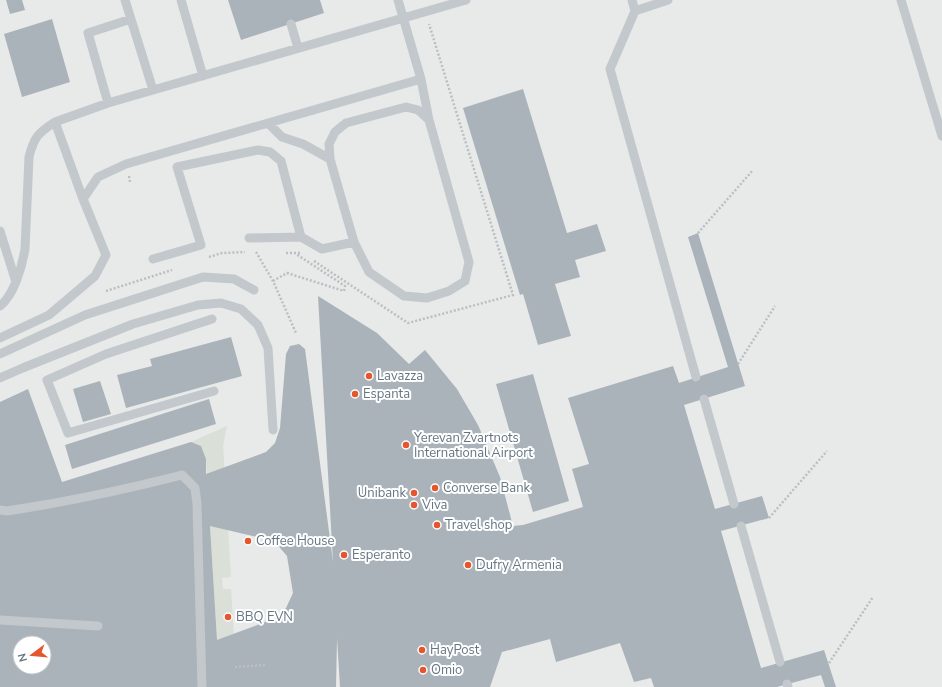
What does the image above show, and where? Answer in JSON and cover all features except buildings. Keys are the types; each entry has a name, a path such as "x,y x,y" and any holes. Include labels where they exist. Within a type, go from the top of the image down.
{"lane":[{"path":"125,0 153,90"},
{"path":"181,0 203,76"},
{"path":"398,0 421,79 430,120 468,262 465,280 449,291 428,298 404,296 369,272 354,242 330,159 329,144 335,132 346,123 406,107 418,110 430,120"},
{"path":"0,306 4,303 16,282 25,250 29,157 32,144 39,132 55,122 108,103 425,12 446,3 466,0"},
{"path":"632,0 635,11 610,69 696,377"},
{"path":"635,11 668,0"},
{"path":"901,0 942,136"},
{"path":"108,103 88,33 131,19"},
{"path":"290,24 298,48"},
{"path":"83,199 98,177 126,164 421,79"},
{"path":"0,338 49,315 95,276 106,255 83,199 55,122"},
{"path":"268,123 282,137 303,144 330,159"},
{"path":"153,259 201,245 177,167 258,150 270,152 281,161 301,238"},
{"path":"0,231 16,282"},
{"path":"249,238 301,238 322,249 354,242"},
{"path":"0,354 85,315 203,277 234,279 254,290"},
{"path":"0,378 133,324 198,305 220,303 241,309 258,325 268,348 273,430"},
{"path":"212,319 106,354 47,380 68,433 214,391"},
{"path":"704,399 734,504"},
{"path":"0,510 7,511 63,503 122,491 182,475 195,488 197,504 202,687"},
{"path":"741,526 780,662"},
{"path":"0,620 98,626"}],"path":[{"path":"282,252 302,254 408,323 513,295 425,12"},
{"path":"698,233 753,170"},
{"path":"255,251 273,281 296,334"},
{"path":"207,258 222,253 262,251"},
{"path":"273,281 287,273 344,291 345,286 295,253"},
{"path":"106,291 178,267"},
{"path":"738,364 776,306"},
{"path":"769,518 827,451"},
{"path":"829,663 873,596"},
{"path":"235,667 266,665"}],"shaded area":[{"path":"0,0 942,0 942,687 0,687"},
{"path":"227,426 223,445 231,577 222,578 223,589 231,589 237,687 220,687 206,459 201,446 191,442"}],"place":[{"name":"Lavazza","path":"369,376"},
{"name":"Espanta","path":"355,394"},
{"name":"Yerevan Zvartnots International Airport","path":"406,445"},
{"name":"Converse Bank","path":"435,488"},
{"name":"Unibank","path":"414,493"},
{"name":"Viva","path":"414,505"},
{"name":"Travel shop","path":"437,525"},
{"name":"Coffee House","path":"248,541"},
{"name":"Esperanto","path":"344,555"},
{"name":"Dufry Armenia","path":"468,565"},
{"name":"BBQ EVN","path":"228,617"},
{"name":"HayPost","path":"422,650"},
{"name":"Omio","path":"423,670"}]}
